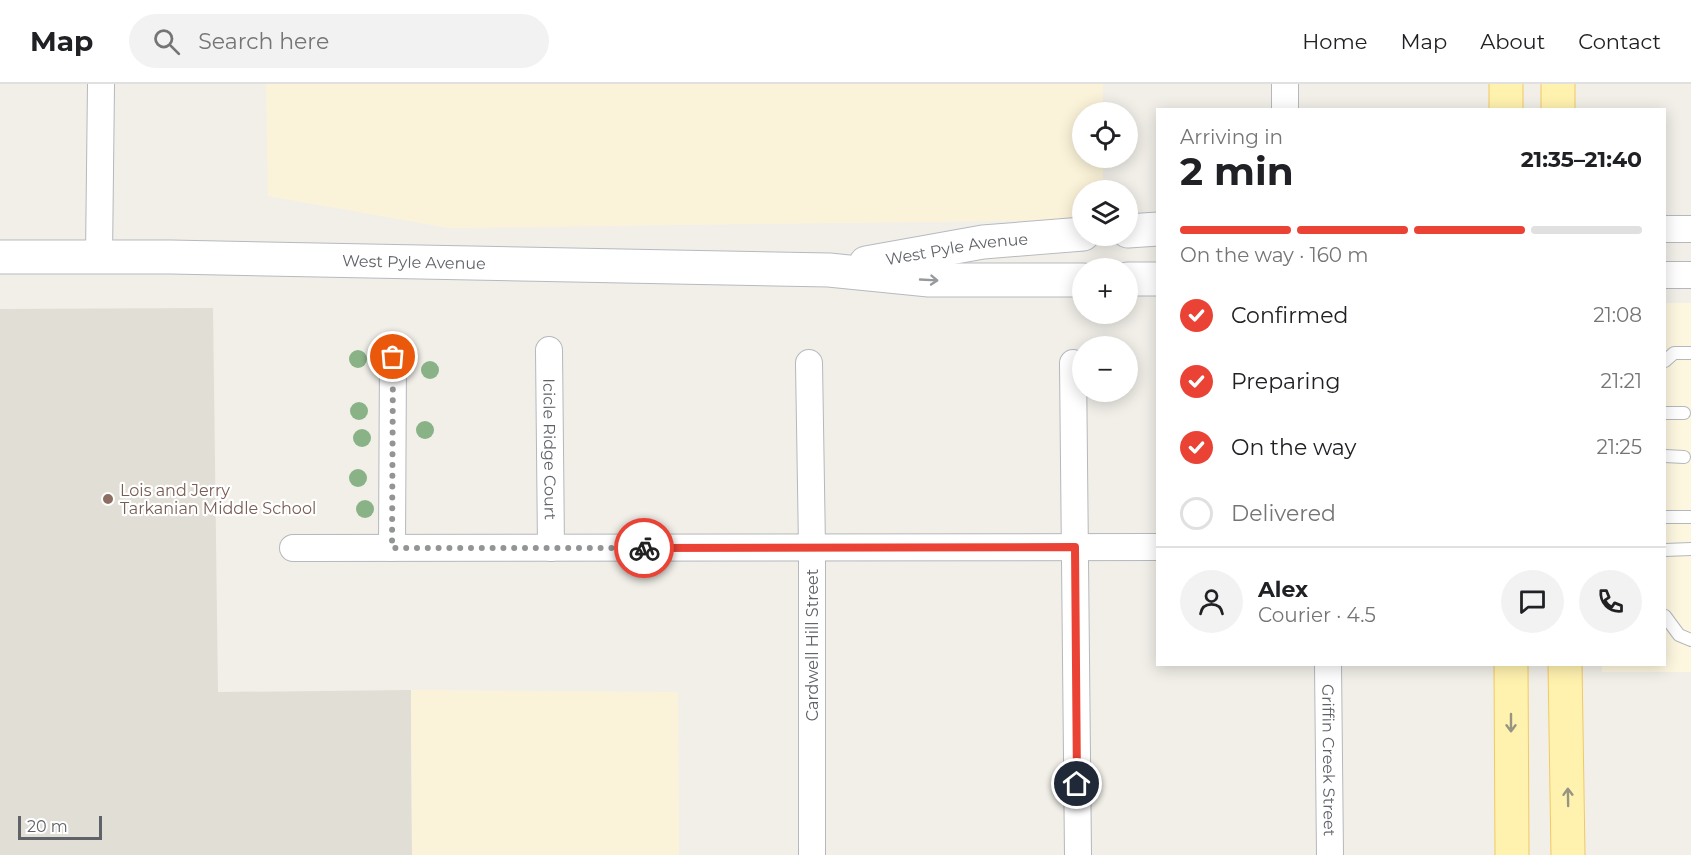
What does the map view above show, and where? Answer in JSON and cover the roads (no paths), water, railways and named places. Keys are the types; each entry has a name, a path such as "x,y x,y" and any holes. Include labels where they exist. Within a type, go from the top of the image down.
{"main road":[{"path":"1506,84 1506,108"},
{"path":"1558,84 1558,108"},
{"path":"1511,666 1512,855"},
{"path":"1565,666 1568,855"}],"street":[{"path":"99,257 101,84"},
{"path":"1285,84 1285,108"},
{"path":"1138,230 1156,229"},
{"path":"1666,229 1691,229"},
{"name":"West Pyle Avenue","path":"829,270 983,242 1072,235"},
{"name":"West Pyle Avenue","path":"0,257 829,270 929,280 1072,280"},
{"path":"1666,275 1691,275"},
{"path":"1138,279 1156,279"},
{"name":"Icicle Ridge Court","path":"549,350 551,548"},
{"path":"392,548 393,357"},
{"name":"Cardwell Hill Street","path":"809,363 812,547 812,855"},
{"path":"1073,402 1078,855"},
{"path":"293,548 1156,547"},
{"name":"Griffin Creek Street","path":"1328,666 1330,855"}],"lane":[{"path":"1666,361 1674,352 1691,353"},
{"path":"1666,413 1684,413"},
{"path":"1666,456 1684,457"},
{"path":"1666,517 1691,517"},
{"path":"1666,550 1691,549"},
{"path":"1666,617 1679,634 1691,640"}],"place":[{"name":"Lois and Jerry Tarkanian Middle School","path":"108,499"}]}
